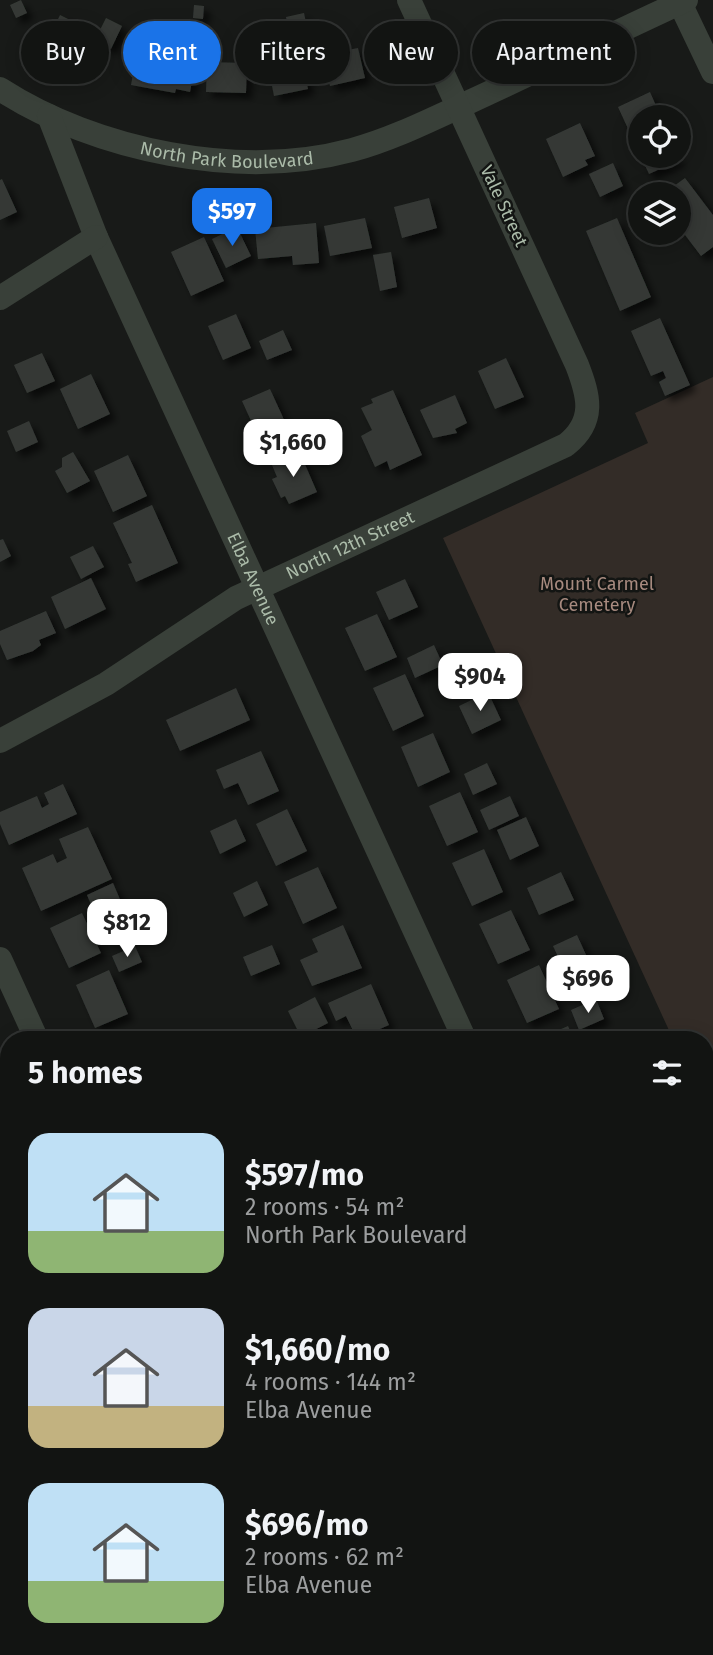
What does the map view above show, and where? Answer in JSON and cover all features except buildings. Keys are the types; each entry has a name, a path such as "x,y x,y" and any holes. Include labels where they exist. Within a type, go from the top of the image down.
{"street":[{"name":"Vale Street","path":"409,0 577,365 587,392 588,415"},
{"name":"North Park Boulevard","path":"0,89 49,116 105,140 204,159 300,160 352,150 403,133 683,1"},
{"path":"683,1 713,72"},
{"name":"Elba Avenue","path":"49,116 96,237 461,1031"},
{"path":"0,298 96,237"},
{"name":"North 12th Street","path":"0,741 106,684 236,598 566,445 576,437 588,415"},
{"path":"0,959 33,1031"}],"green space":[{"name":"Mount Carmel Cemetery","path":"713,377 713,1031 669,1031 443,538 648,443 635,413"}]}
